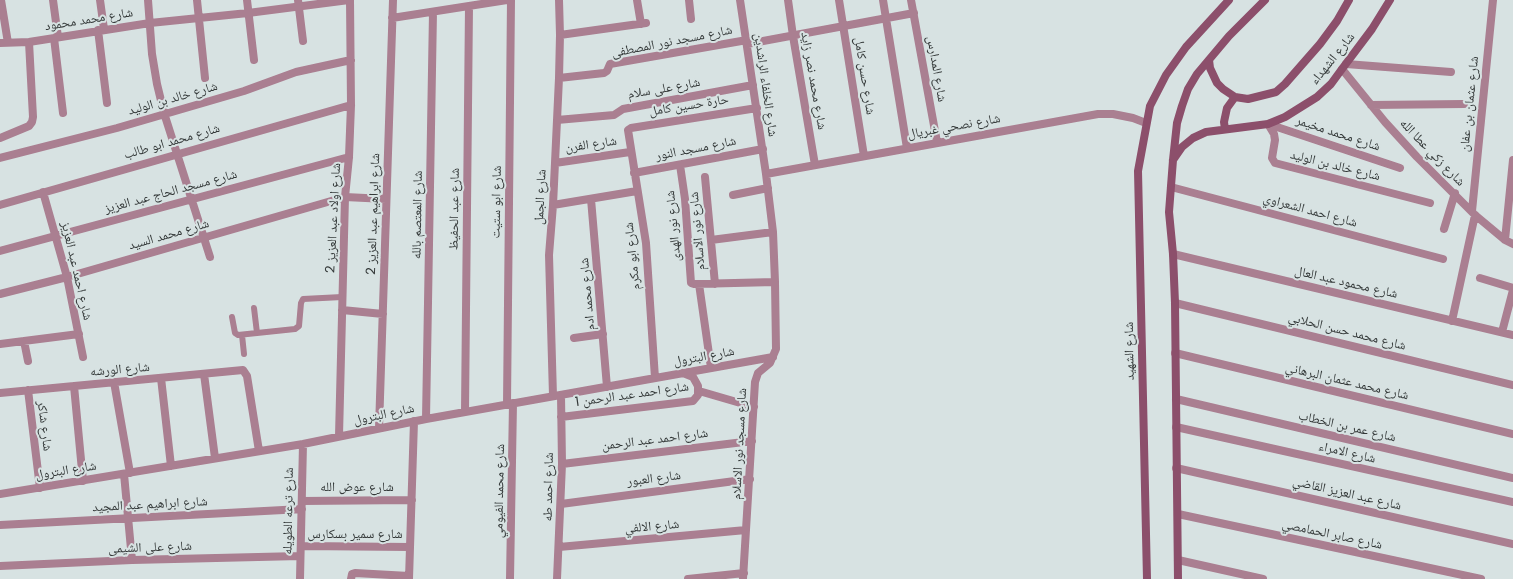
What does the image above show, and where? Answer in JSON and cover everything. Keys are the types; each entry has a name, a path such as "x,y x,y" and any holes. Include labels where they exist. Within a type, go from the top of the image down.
{"street":[{"path":"1,0 4,43"},
{"path":"53,0 63,113"},
{"path":"100,0 107,103"},
{"path":"148,0 152,54 164,114 210,257"},
{"path":"197,0 205,78"},
{"path":"247,0 254,60"},
{"name":"شارع محمد محمود","path":"4,43 29,42 150,23 248,13 299,3 349,0"},
{"name":"شارع اولاد عبد العزيز 2","path":"339,436 345,197 349,157 351,104 349,0"},
{"name":"شارع ابراهيم عبد العزيز 2","path":"379,428 393,0"},
{"path":"392,18 433,12 453,4 469,6 492,1 507,0"},
{"name":"شارع ابو ستيت","path":"510,404 512,0"},
{"name":"شارع الجمل","path":"553,396 549,255 554,205 559,78 559,0"},
{"path":"560,35 643,23 637,0"},
{"path":"689,0 691,19"},
{"name":"شارع الخلفاء الراشدين","path":"740,0 766,174"},
{"name":"شارع محمد نصر زايد","path":"788,0 815,165"},
{"name":"شارع حسن كامل","path":"839,0 864,156"},
{"path":"883,0 907,148"},
{"name":"شارع المدارس","path":"911,0 937,142"},
{"name":"شارع الشهيد","path":"1147,579 1138,178 1150,106 1166,75 1186,47 1229,0"},
{"path":"1178,579 1174,353 1175,303 1173,254 1169,212 1177,123 1188,89 1197,74 1229,36 1266,0"},
{"name":"شارع الشهداء","path":"1234,97 1248,100 1276,92 1285,84 1320,44 1337,21 1349,0"},
{"name":"شارع الشهداء","path":"1173,160 1182,147 1193,138 1206,132 1268,124 1285,117 1317,97 1331,84 1372,29 1390,0"},
{"name":"شارع عثمان بن عفان","path":"1452,321 1473,213 1493,0"},
{"path":"299,3 303,41"},
{"name":"شارع عبد الحفيظ","path":"465,412 469,6"},
{"name":"شارع المعتصم بالله","path":"426,418 433,12"},
{"name":"شارع مسجد نور المصطفى","path":"559,78 604,73 607,71 610,64 793,36 914,14"},
{"path":"0,138 29,126 32,122 33,112 29,42"},
{"name":"شارع خالد بن الوليد","path":"0,158 117,128 244,91 296,72 351,60"},
{"path":"1208,60 1217,83 1223,90 1234,97 1227,108 1224,122 1225,129"},
{"path":"1344,66 1451,72"},
{"name":"شارع زكي عطا الله","path":"1344,66 1372,105 1417,157 1473,213 1509,242"},
{"name":"شارع على سلام","path":"557,120 614,116 623,109 753,85"},
{"name":"شارع محمد ابو طالب","path":"0,204 351,104"},
{"path":"1372,105 1464,104"},
{"name":"حارة حسين كامل","path":"627,132 631,128 757,108"},
{"name":"شارع نصحي غبريال","path":"766,174 1098,114 1113,114 1133,118 1146,123"},
{"name":"شارع خالد بن الوليد","path":"1268,124 1274,134 1275,140 1272,158 1274,163 1430,203"},
{"name":"شارع محمد مخيمر","path":"1268,124 1400,168"},
{"name":"شارع ابو مكرم","path":"627,132 646,244 656,378"},
{"name":"شارع مسجد النور","path":"634,173 762,149"},
{"name":"شارع الفرن","path":"555,163 630,152"},
{"name":"شارع مسجد الحاج عبد العزيز","path":"0,251 349,157"},
{"path":"1509,242 1513,160"},
{"name":"شارع نور الهدى","path":"680,165 685,198 691,282 696,284 711,368"},
{"path":"766,174 773,232 776,349 774,357"},
{"name":"شارع نور الاسلام","path":"706,177 715,284"},
{"name":"شارع احمد الشعراوي","path":"1171,187 1443,259"},
{"path":"733,195 768,188"},
{"name":"شارع احمد عبد العزيز","path":"43,192 67,277 79,334 82,357"},
{"path":"554,205 637,192"},
{"path":"1444,229 1454,193"},
{"name":"شارع محمد السيد","path":"0,294 67,277 345,197 386,199"},
{"name":"شارع محمد ادم","path":"591,199 607,387"},
{"path":"711,240 773,232"},
{"name":"شارع محمود عبد العال","path":"1173,254 1452,321 1513,334"},
{"path":"1480,278 1513,289 1502,332"},
{"path":"696,284 775,282"},
{"name":"شارع محمد حسن الحلابي","path":"1175,303 1513,385"},
{"path":"342,310 383,314"},
{"path":"0,344 79,334"},
{"path":"574,338 603,334"},
{"path":"24,341 28,361"},
{"name":"شارع محمد عثمان البرهاني","path":"1174,353 1513,434"},
{"name":"شارع البترول","path":"0,494 303,444 426,418 774,357"},
{"name":"شارع مسجد نور الاسلام","path":"744,576 756,377 774,357"},
{"name":"شارع الورشه","path":"0,393 243,370 247,376 259,451"},
{"name":"شارع احمد عبد الرحمن 1","path":"562,417 693,401 699,391 698,386 693,377 683,373"},
{"path":"204,374 215,458"},
{"path":"160,378 172,466"},
{"path":"114,382 127,473 128,518 132,560"},
{"path":"74,386 83,480"},
{"name":"شارع شاكر","path":"28,390 40,488"},
{"path":"699,391 754,407"},
{"name":"شارع احمد طه","path":"557,579 560,547 562,464 561,395"},
{"name":"شارع عمر بن الخطاب","path":"1176,399 1513,478"},
{"name":"شارع محمد الفيومي","path":"510,404 510,579"},
{"path":"351,579 352,574 355,573 409,577 414,421"},
{"name":"شارع الامراء","path":"1176,427 1513,502"},
{"name":"شارع احمد عبد الرحمن","path":"562,464 752,441"},
{"name":"شارع ترعه الطويله","path":"300,579 303,444"},
{"name":"شارع عبد العزيز القاضي","path":"1176,468 1513,544"},
{"name":"شارع العبور","path":"561,504 750,479"},
{"name":"شارع عوض الله","path":"302,505 412,500"},
{"name":"شارع ابراهيم عبد المجيد","path":"0,525 128,518 302,505"},
{"name":"شارع صابر الحمامصي","path":"1178,514 1481,579"},
{"name":"شارع الالفي","path":"560,547 746,530"},
{"name":"شارع سمير بسكارس","path":"301,546 410,547"},
{"name":"شارع على الشيمى","path":"0,566 132,560 300,556"},
{"path":"1178,560 1263,579"},
{"path":"689,579 744,576"}],"lane":[{"path":"232,317 235,333 238,335 295,329 298,328 300,324 301,303 304,299 342,297"},
{"path":"254,308 257,333"},
{"path":"242,335 244,354"}]}
